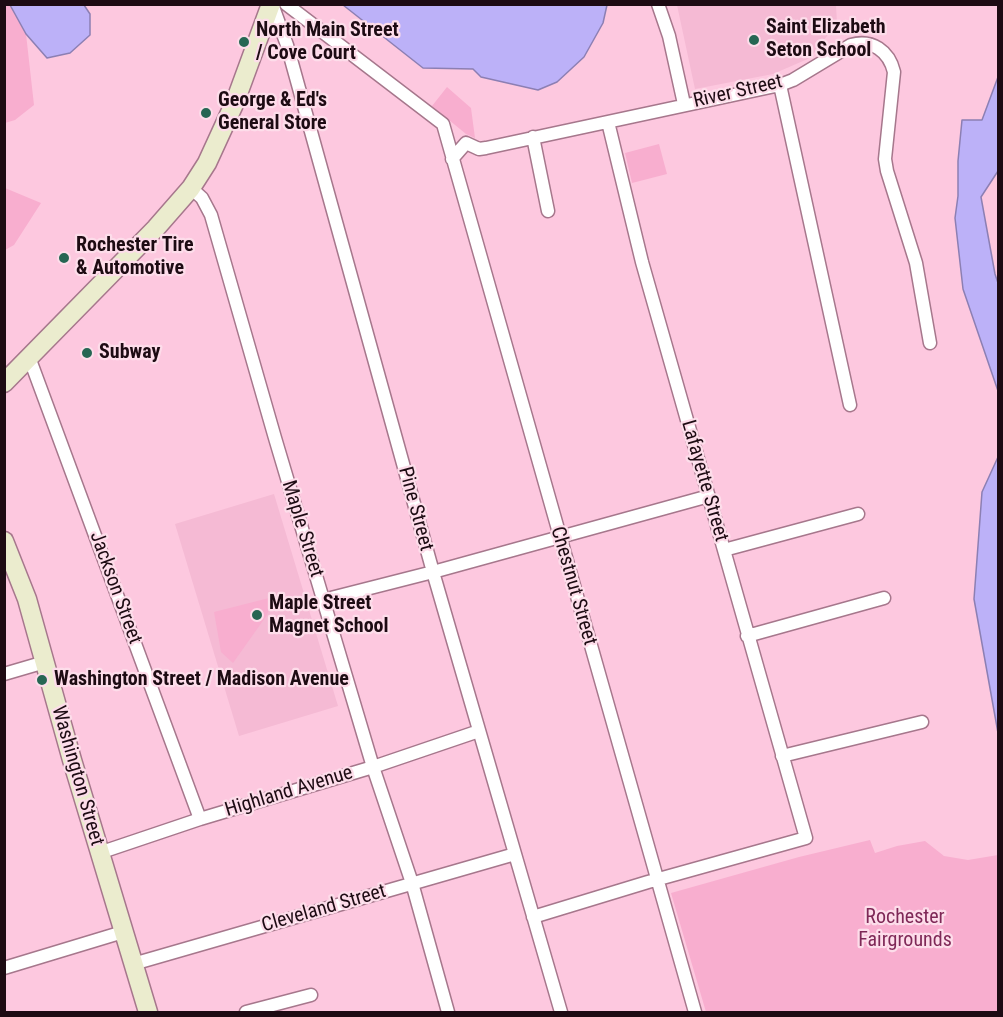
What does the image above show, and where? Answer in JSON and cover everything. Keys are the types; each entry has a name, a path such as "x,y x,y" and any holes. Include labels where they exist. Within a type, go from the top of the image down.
{"main road":[{"path":"4,382 156,228 191,188 207,163 235,102 271,4"},
{"name":"Washington Street","path":"4,541 27,599 99,853 148,1012"}],"street":[{"name":"Pine Street","path":"271,4 287,45 433,572 561,1012"},
{"path":"286,4 466,143 452,159"},
{"path":"658,4 669,36 684,104"},
{"name":"River Street","path":"466,143 479,149 780,85 810,70 839,51 861,42 870,43 878,47 892,63 894,81 885,159 916,263 930,343"},
{"path":"780,85 850,405"},
{"name":"Lafayette Street","path":"608,122 642,262 806,838 657,879"},
{"path":"443,124 452,159"},
{"path":"533,137 548,212"},
{"name":"Chestnut Street","path":"452,159 695,1012"},
{"name":"Maple Street","path":"191,188 202,198 211,215 323,600 373,767 412,883 448,1012"},
{"name":"Jackson Street","path":"29,357 200,819"},
{"path":"323,600 709,496"},
{"path":"724,550 858,514"},
{"path":"747,636 884,598"},
{"path":"4,674 45,662"},
{"path":"782,756 922,722"},
{"name":"Highland Avenue","path":"99,853 200,819 373,767 479,731"},
{"name":"Cleveland Street","path":"133,964 515,854"},
{"path":"533,917 657,879"},
{"path":"4,968 123,932"},
{"path":"246,1012 311,995"}],"shaded area":[{"path":"10,5 84,5 90,14 90,35 70,53 47,58 26,34"},
{"path":"343,5 607,5 603,23 584,57 557,82 538,90 481,77 473,69 423,68"},
{"name":"Saint Elizabeth Seton School","path":"677,5 836,5 837,23 810,58 773,74 695,89"},
{"path":"998,77 998,171 981,197 998,283 998,391 963,289 955,218 962,120 982,120"},
{"path":"998,457 998,733 974,599 982,492"},
{"name":"Maple Street Magnet School","path":"274,494 338,706 239,736 175,524"}],"green space":[{"path":"10,4 26,34 34,105 15,120 5,123 4,5"},
{"path":"447,87 471,108 475,138 466,134 432,106"},
{"path":"659,144 667,174 632,183 625,153"},
{"path":"5,188 41,203 14,245 5,250"},
{"path":"273,597 267,615 233,663 221,652 214,612"},
{"name":"Rochester Fairgrounds","path":"870,840 875,853 925,841 944,856 968,860 998,855 998,1012 706,1012 671,893 799,857"}],"place":[{"name":"Saint Elizabeth Seton School","path":"754,40"},
{"name":"North Main Street / Cove Court","path":"244,42"},
{"name":"George & Ed's General Store","path":"206,113"},
{"name":"Rochester Tire & Automotive","path":"64,258"},
{"name":"Subway","path":"87,353"},
{"name":"Maple Street Magnet School","path":"257,615"},
{"name":"Washington Street / Madison Avenue","path":"42,680"}]}
